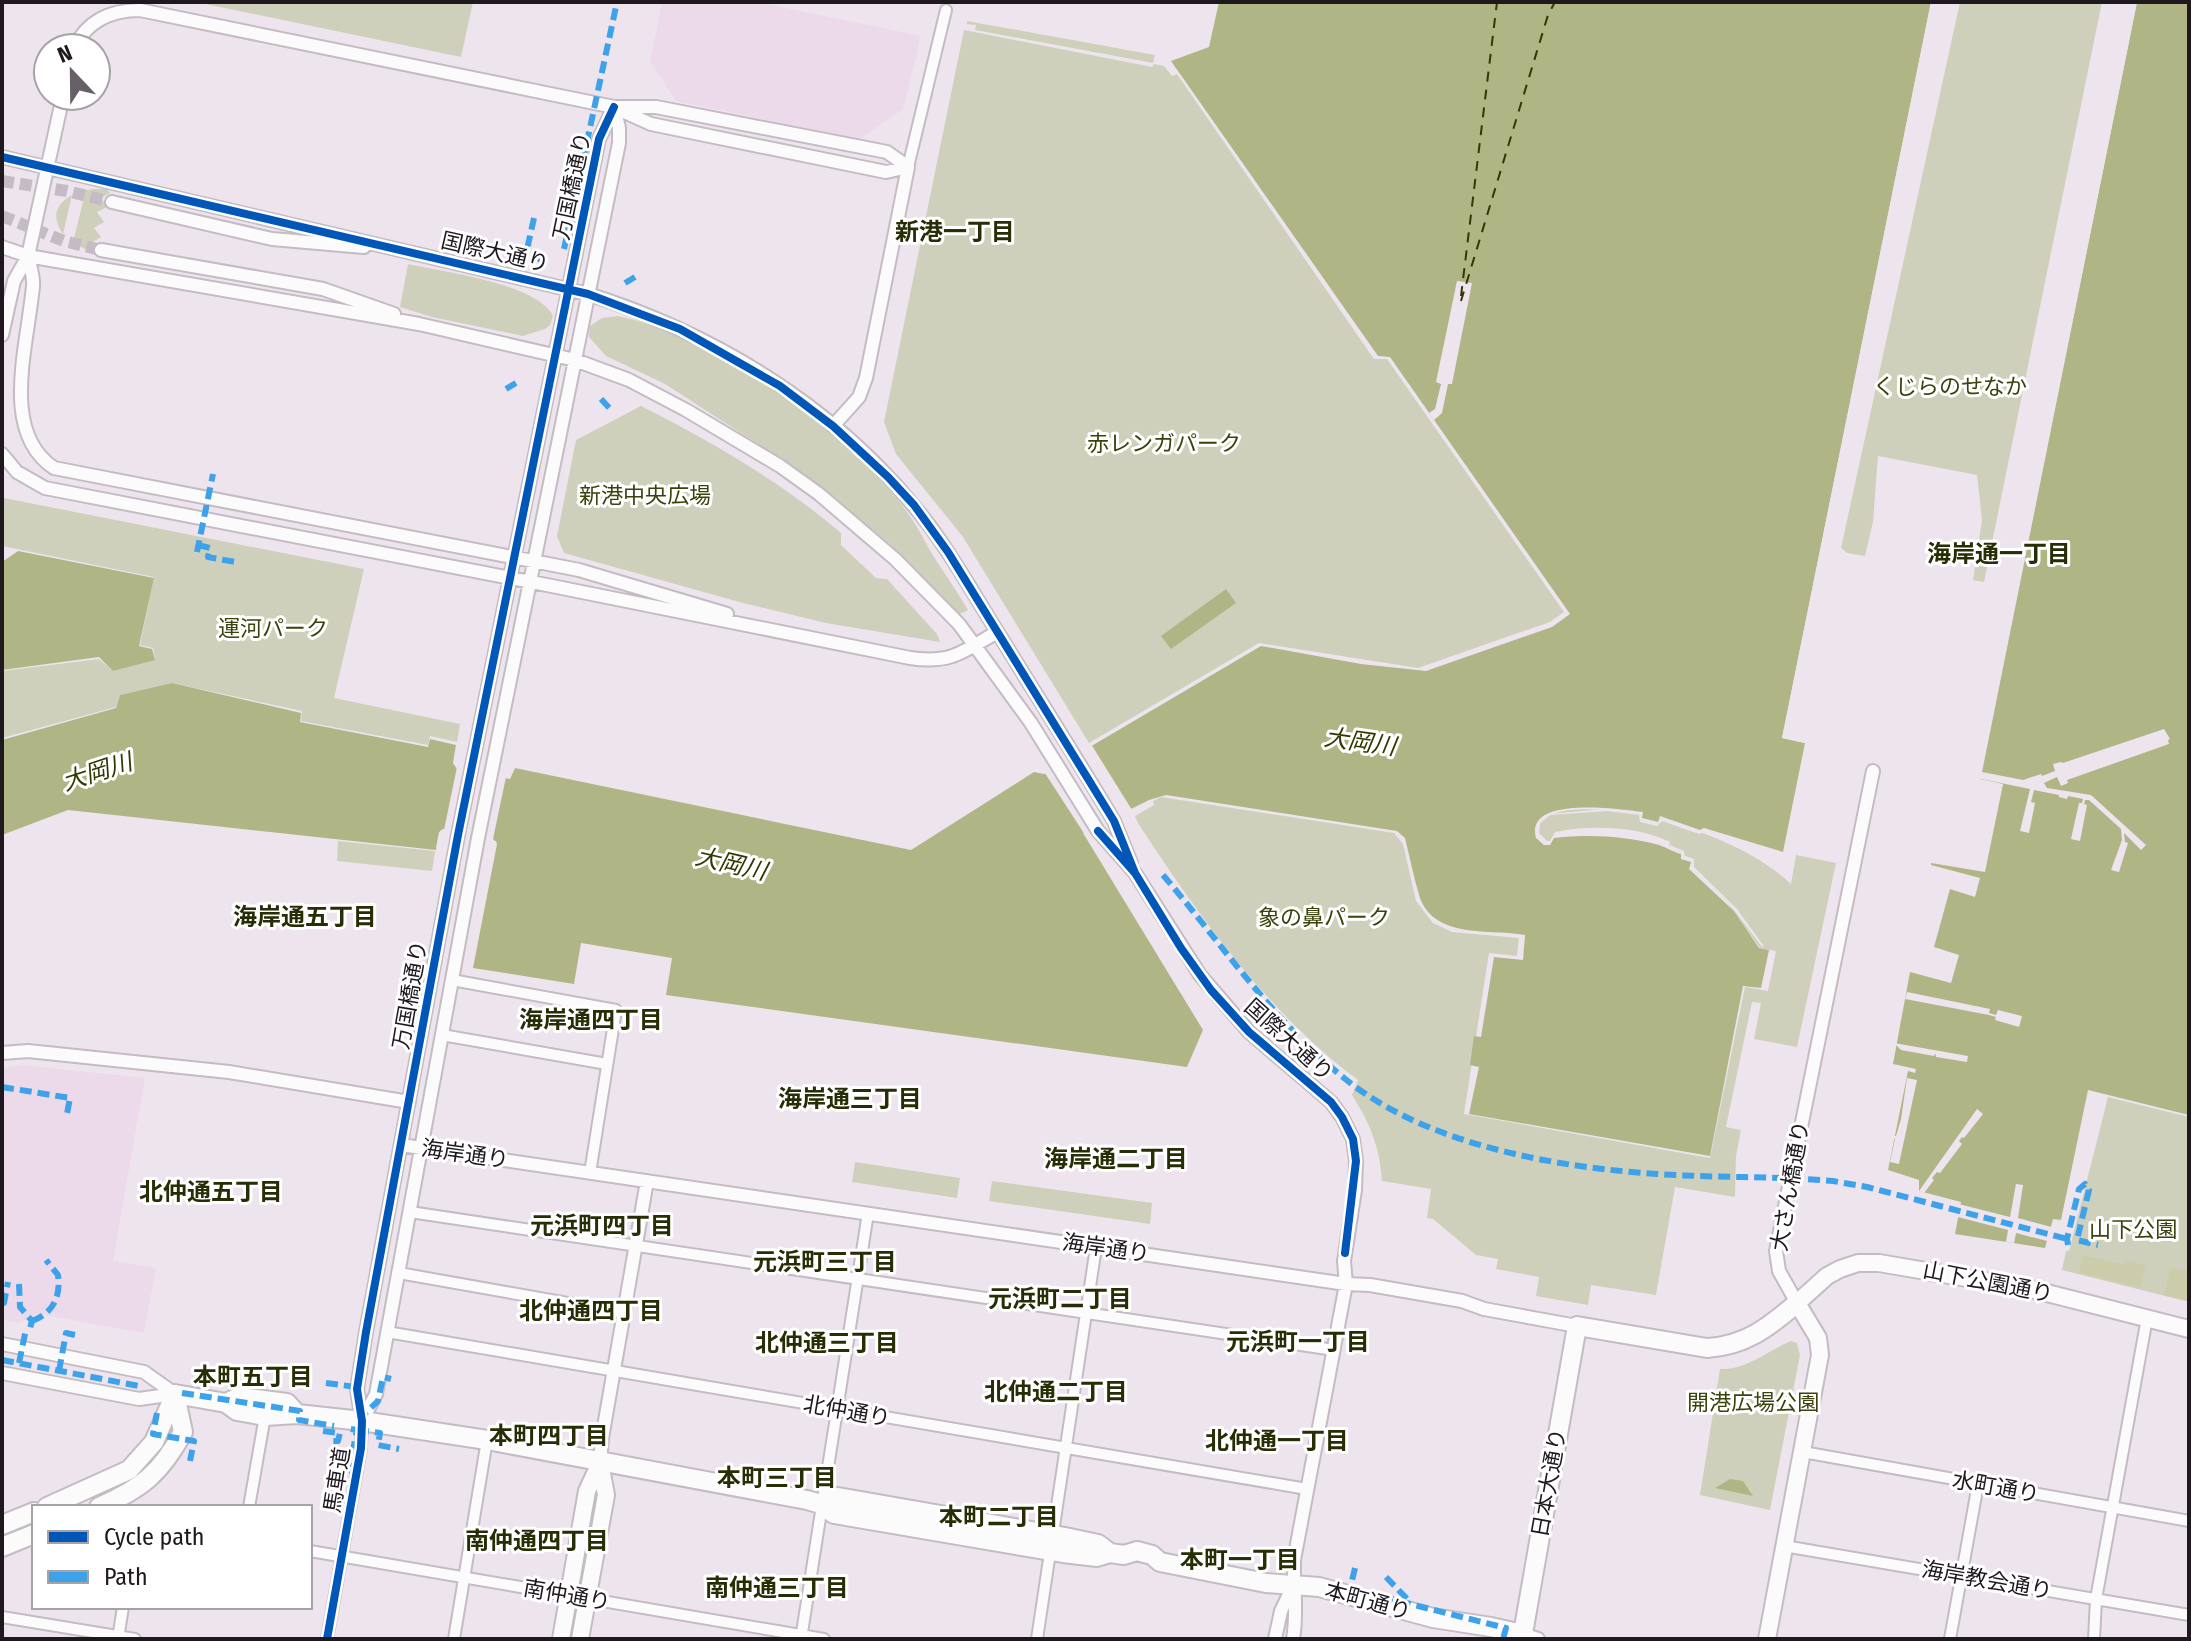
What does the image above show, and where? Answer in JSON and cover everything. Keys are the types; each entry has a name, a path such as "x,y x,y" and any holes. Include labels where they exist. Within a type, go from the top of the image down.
{"highway":[{"name":"海岸通り","path":"1577,1326 1707,1348 1725,1347 1764,1330 1797,1303"},
{"name":"日本大通り","path":"1527,1637 1577,1326"},
{"name":"本町通り","path":"175,1394 226,1403 237,1411 265,1416 297,1414 362,1421 487,1440 821,1504 838,1497 1052,1543 1098,1544 1132,1564 1146,1566 1160,1562 1266,1583 1319,1587 1433,1618 1491,1627 1527,1637"},
{"path":"107,1505 127,1500 159,1471 183,1432 175,1394"},
{"path":"51,1505 129,1470 154,1442 175,1394"},
{"name":"本町通り","path":"226,1403 239,1397 287,1403 297,1414"},
{"path":"2,1525 32,1513"},
{"path":"2,1547 32,1535"},
{"name":"本町通り","path":"1433,1618 1480,1639"}],"main road":[{"name":"山下公園通り","path":"1797,1303 1827,1276 1840,1269 1858,1263 1879,1263 2031,1289 2189,1329"},
{"name":"大さん橋通り","path":"1767,1639 1821,1350 1816,1332 1797,1303"},
{"path":"561,1639 587,1491 600,1463"},
{"path":"580,1639 606,1495 600,1463"}],"street":[{"path":"84,32 94,22 124,10 140,10 614,107 656,107 887,152 908,167"},
{"path":"833,426 859,397 866,378 908,167 946,10"},
{"path":"614,107 651,124 886,172 908,167"},
{"name":"万国橋通り","path":"362,1421 357,1389 471,767 599,139 614,107"},
{"name":"万国橋通り","path":"362,1421 376,1394 478,838 619,143 614,107"},
{"path":"2,335 14,281 28,256 60,112"},
{"name":"国際大通り","path":"2,157 568,288 680,329 727,353 780,386 833,426 914,505 948,552 1114,821 1135,873 1181,948 1211,990 1249,1032 1331,1102 1353,1139 1355,1190 1344,1261 1346,1284 1294,1560 1294,1584"},
{"path":"112,202 272,239 409,250"},
{"path":"2,247 28,256 419,324 575,360 629,380 780,466 850,519 895,559 959,624 975,645"},
{"path":"101,250 323,289 419,324"},
{"path":"28,256 34,284 9,407 17,438 24,449 41,462 54,468 534,561 615,580 789,634"},
{"path":"2,454 17,472 45,488 934,661 947,660 997,632"},
{"name":"国際大通り","path":"975,645 1031,723 1098,831 1135,873"},
{"name":"大さん橋通り","path":"1797,1303 1779,1271 1776,1251 1873,771"},
{"path":"452,980 616,1010 590,1173"},
{"path":"442,1035 607,1064"},
{"path":"2,1053 28,1051 229,1072 409,1102"},
{"name":"海岸通り","path":"401,1145 1346,1284 1370,1285 1577,1326"},
{"path":"600,1463 647,1181"},
{"path":"410,1212 1334,1350"},
{"path":"802,1637 868,1213"},
{"path":"1037,1639 1096,1247"},
{"path":"399,1273 624,1313"},
{"path":"2094,1639 2096,1599 2147,1318"},
{"name":"北仲通り","path":"387,1332 1307,1489"},
{"path":"2,1344 144,1372 175,1394"},
{"path":"2,1373 139,1399 175,1394"},
{"path":"249,1505 265,1416"},
{"name":"馬車道","path":"327,1639 361,1448 362,1421"},
{"path":"454,1639 487,1440"},
{"name":"水町通り","path":"1803,1452 2189,1521"},
{"path":"1950,1639 1978,1484"},
{"name":"海岸教会通り","path":"1784,1546 2189,1615"},
{"name":"南仲通り","path":"312,1551 824,1639"},
{"path":"1275,1639 1281,1611 1294,1584"},
{"path":"1293,1639 1298,1614 1294,1584"},
{"path":"118,1638 123,1609"},
{"path":"2,1617 135,1639"}],"shaded area":[{"path":"662,2 757,2 921,36 903,109 860,139 676,101 650,61"},
{"path":"23,1065 145,1078 113,1261 156,1268 144,1333 38,1314 19,1323 2,1320 2,1068"},
{"path":"2083,1255 2124,1265 2125,1260 2146,1265 2140,1287 2079,1273"},
{"path":"2170,1270 2189,1271 2189,1301 2164,1295"}],"green space":[{"path":"196,2 473,2 461,57"},
{"name":"くじらのせなか","path":"1960,2 2102,2 1984,582 1973,580 1982,520 1977,475 1878,456 1873,522 1865,556 1847,553 1841,548"},
{"path":"967,21 1155,55 1153,63 975,30 976,25 967,24"},
{"name":"赤レンガパーク","path":"964,30 1152,67 1154,64 1164,66 1172,76 1177,74 1374,359 1387,359 1564,612 1550,622 1418,668 1259,643 1089,743 963,537 896,454 884,422"},
{"path":"107,189 110,193 101,198 107,207 97,212 104,222 94,228 101,237 91,243 97,251 91,253 73,242 86,190"},
{"path":"72,195 63,234 57,223 57,212 61,203"},
{"path":"408,264 465,275 528,295 553,316 550,325 523,336 400,307"},
{"path":"618,316 654,326 694,344 777,392 816,421 883,482 917,527 968,610 958,615 889,543 806,475 665,384 606,356 589,337 590,326 602,318"},
{"name":"新港中央広場","path":"641,406 745,464 818,514 841,533 841,545 876,578 887,579 937,634 940,642 826,623 564,553 557,536 576,440"},
{"name":"運河パーク","path":"4,498 364,569 334,698 460,724 457,742 430,736 428,745 301,721 302,711 172,683 120,695 116,707 2,738 2,671 99,659 113,671 155,659 153,648 140,645 154,577 2,546"},
{"name":"象の鼻パーク","path":"1161,797 1394,833 1403,844 1416,901 1433,923 1452,932 1519,938 1517,956 1489,953 1464,1114 1710,1158 1745,987 1768,991 1776,951 1760,948 1726,900 1691,868 1693,862 1682,858 1682,853 1669,849 1670,842 1628,830 1598,828 1555,832 1547,841 1539,833 1540,824 1559,812 1587,809 1641,815 1640,820 1658,824 1660,818 1746,852 1791,884 1796,855 1836,863 1797,1047 1754,1039 1761,1003 1752,1002 1726,1127 1741,1130 1736,1156 1735,1197 1675,1187 1656,1295 1591,1285 1588,1305 1536,1296 1539,1277 1496,1269 1498,1259 1476,1255 1433,1219 1427,1218 1431,1189 1382,1181 1373,1136 1352,1095 1358,1080 1294,1025 1237,962 1138,823 1135,816"},
{"path":"338,841 435,851 432,871 337,861"},
{"name":"山下公園","path":"2108,1097 2189,1117 2189,1302 2062,1270"},
{"path":"855,1162 960,1178 957,1198 852,1182"},
{"path":"992,1181 1152,1203 1150,1224 989,1201"},
{"name":"開港広場公園","path":"1791,1341 1797,1343 1800,1355 1770,1510 1700,1495 1720,1369 1748,1363"}],"water":[{"name":"大岡川","path":"1219,2 1931,2 1782,738 1805,743 1783,852 1660,816 1658,822 1642,818 1643,812 1631,810 1558,810 1544,815 1536,824 1536,838 1544,845 1550,845 1554,838 1607,837 1646,842 1681,854 1681,859 1691,862 1689,869 1734,911 1759,948 1769,950 1761,988 1743,986 1710,1156 1469,1114 1479,1067 1470,1065 1474,1036 1481,1037 1494,957 1523,960 1525,935 1465,930 1438,920 1427,911 1420,898 1405,838 1397,831 1166,795 1149,800 1083,833 1203,1030 1187,1067 666,995 672,958 581,943 574,984 473,968 497,844 496,841 443,829 436,850 68,810 2,835 2,740 116,708 120,695 172,683 301,713 300,722 428,747 430,739 456,745 453,763 457,769 510,779 515,768 911,850 1034,772 1044,774 1261,646 1361,664 1426,671 1552,627 1570,614 1390,357 1378,356 1171,61 1209,47"},
{"path":"2137,2 2189,2 2189,1115 2088,1090 2061,1220 2053,1219 2045,1248 1955,1234 1961,1202 1919,1191 1919,1180 1888,1170 1908,1071 1915,1073 1916,1069 1893,1064 1910,972 1951,983 1959,955 1934,947 1950,889 1975,897 1980,878 1931,863 1985,872 2003,784 1980,779"},
{"path":"18,551 154,578 139,646 152,649 155,660 113,671 99,657 2,670 2,562"},
{"path":"1226,589 1236,603 1171,649 1161,636"},
{"path":"1730,1479 1743,1481 1753,1496 1715,1488"}],"pier":[{"path":"1931,2 1934,3 1787,735 1806,739 1809,744 1782,738"},
{"path":"2133,2 2137,2 1982,772 2023,780 2042,776 2055,771 2053,764 2164,729 2170,739 2169,744 2067,780 2068,783 2061,786 2057,777 2044,783 2047,788 2091,795 2146,845 2141,850 2124,833 2125,842 2128,843 2119,872 2111,870 2122,840 2121,829 2089,800 2085,800 2084,804 2087,805 2080,841 2071,839 2079,803 2083,799 2068,796 2067,799 2034,790 2031,802 2035,803 2029,833 2020,831 2030,789 1976,778"},
{"path":"1457,281 1472,283 1452,384 1448,384 1442,413 1434,420 1429,413 1435,409 1441,384 1436,382"},
{"path":"1091,744 1132,810 1087,838 1043,770"},
{"path":"455,757 458,757 459,765 510,775 513,768 510,776 506,777 493,839 496,843 493,858 490,857 493,844 443,834 440,849 436,848 439,832 444,830 457,767"},
{"path":"1605,809 1641,815 1640,820 1658,824 1660,818 1704,832 1699,834 1662,821 1657,826 1640,822 1639,815 1607,811 1550,815 1540,824 1549,814"},
{"path":"1670,845 1694,859 1694,867 1737,909 1763,948 1726,900 1691,868 1693,862 1682,858 1682,853 1669,849"},
{"path":"1907,992 1990,1009 1989,1013 1996,1015 1998,1010 2022,1016 2019,1027 1995,1020 1996,1017 1989,1015 1905,999"},
{"path":"1894,1043 1968,1056 1967,1062 1936,1057 1935,1053 1934,1056 1901,1050"},
{"path":"1907,1078 1917,1080 1899,1164 1890,1162 1895,1139 1891,1138 1896,1136 1901,1119"},
{"path":"1977,1109 1983,1114 1959,1141 1962,1144 1940,1173 1937,1172 1932,1178 1934,1180 1924,1193 1919,1191"},
{"path":"2016,1184 2023,1185 2018,1218 2055,1228 2051,1242 2016,1233 2014,1243 2006,1242 2008,1230 1954,1216 1956,1205 1915,1193 2010,1217"}],"ferry route":[{"path":"1461,296 1497,2"},
{"path":"1461,301 1548,15 1555,2"}],"tunnel":[{"path":"2,181 112,202"},
{"path":"2,216 64,241 101,250"}],"marked path":[{"path":"564,249 617,2"},
{"path":"534,218 528,245 542,262"},
{"path":"625,283 635,277"},
{"path":"506,389 516,383"},
{"path":"601,399 613,412"},
{"path":"197,552 213,474"},
{"path":"198,545 210,548 208,557 235,562"},
{"path":"1163,875 1249,981 1318,1055 1377,1101 1452,1136 1534,1158 1617,1171 1833,1181 2067,1239"},
{"path":"2,1087 70,1098 67,1114"},
{"path":"2068,1245 2079,1189 2085,1184 2089,1190 2077,1240 2098,1245"},
{"path":"32,1321 45,1314 57,1297 58,1275 46,1260"},
{"path":"2,1303 8,1282"},
{"path":"19,1284 20,1307 32,1321 29,1332"},
{"path":"19,1363 26,1329"},
{"path":"59,1371 66,1333 75,1335"},
{"path":"2,1360 139,1386"},
{"path":"358,1420 378,1401 383,1377 391,1379"},
{"path":"326,1383 356,1387 355,1394"},
{"path":"182,1393 300,1411 299,1420 334,1426"},
{"path":"157,1413 153,1434 194,1441 190,1461"},
{"path":"342,1503 340,1493 344,1472 349,1470 357,1430 345,1428"},
{"path":"357,1430 380,1433 378,1445 399,1449"},
{"path":"323,1431 340,1433 338,1441 331,1441"},
{"path":"1355,1568 1350,1589 1506,1628 1503,1639"},
{"path":"1386,1577 1411,1603"}],"cycle path":[{"path":"327,1639 361,1448 362,1421 357,1389 366,1332 458,835 599,139 614,107"},
{"path":"2,157 588,294 680,329 780,386 833,426 914,505 948,552 1114,821 1135,873"},
{"path":"1098,831 1135,873 1211,990 1249,1032 1331,1102 1342,1117 1353,1139 1356,1161 1345,1253"}],"district":[{"name":"新港一丁目","path":"955,232"},
{"name":"海岸通一丁目","path":"1999,554"},
{"name":"海岸通五丁目","path":"305,917"},
{"name":"海岸通四丁目","path":"591,1020"},
{"name":"海岸通三丁目","path":"850,1099"},
{"name":"海岸通二丁目","path":"1116,1159"},
{"name":"北仲通五丁目","path":"211,1192"},
{"name":"元浜町四丁目","path":"602,1226"},
{"name":"元浜町三丁目","path":"825,1262"},
{"name":"元浜町二丁目","path":"1060,1299"},
{"name":"北仲通四丁目","path":"591,1311"},
{"name":"元浜町一丁目","path":"1298,1342"},
{"name":"北仲通三丁目","path":"827,1343"},
{"name":"本町五丁目","path":"253,1377"},
{"name":"北仲通二丁目","path":"1056,1392"},
{"name":"本町四丁目","path":"549,1436"},
{"name":"北仲通一丁目","path":"1277,1441"},
{"name":"本町三丁目","path":"777,1478"},
{"name":"本町二丁目","path":"999,1517"},
{"name":"南仲通四丁目","path":"537,1541"},
{"name":"本町一丁目","path":"1240,1560"},
{"name":"南仲通三丁目","path":"777,1588"}]}
